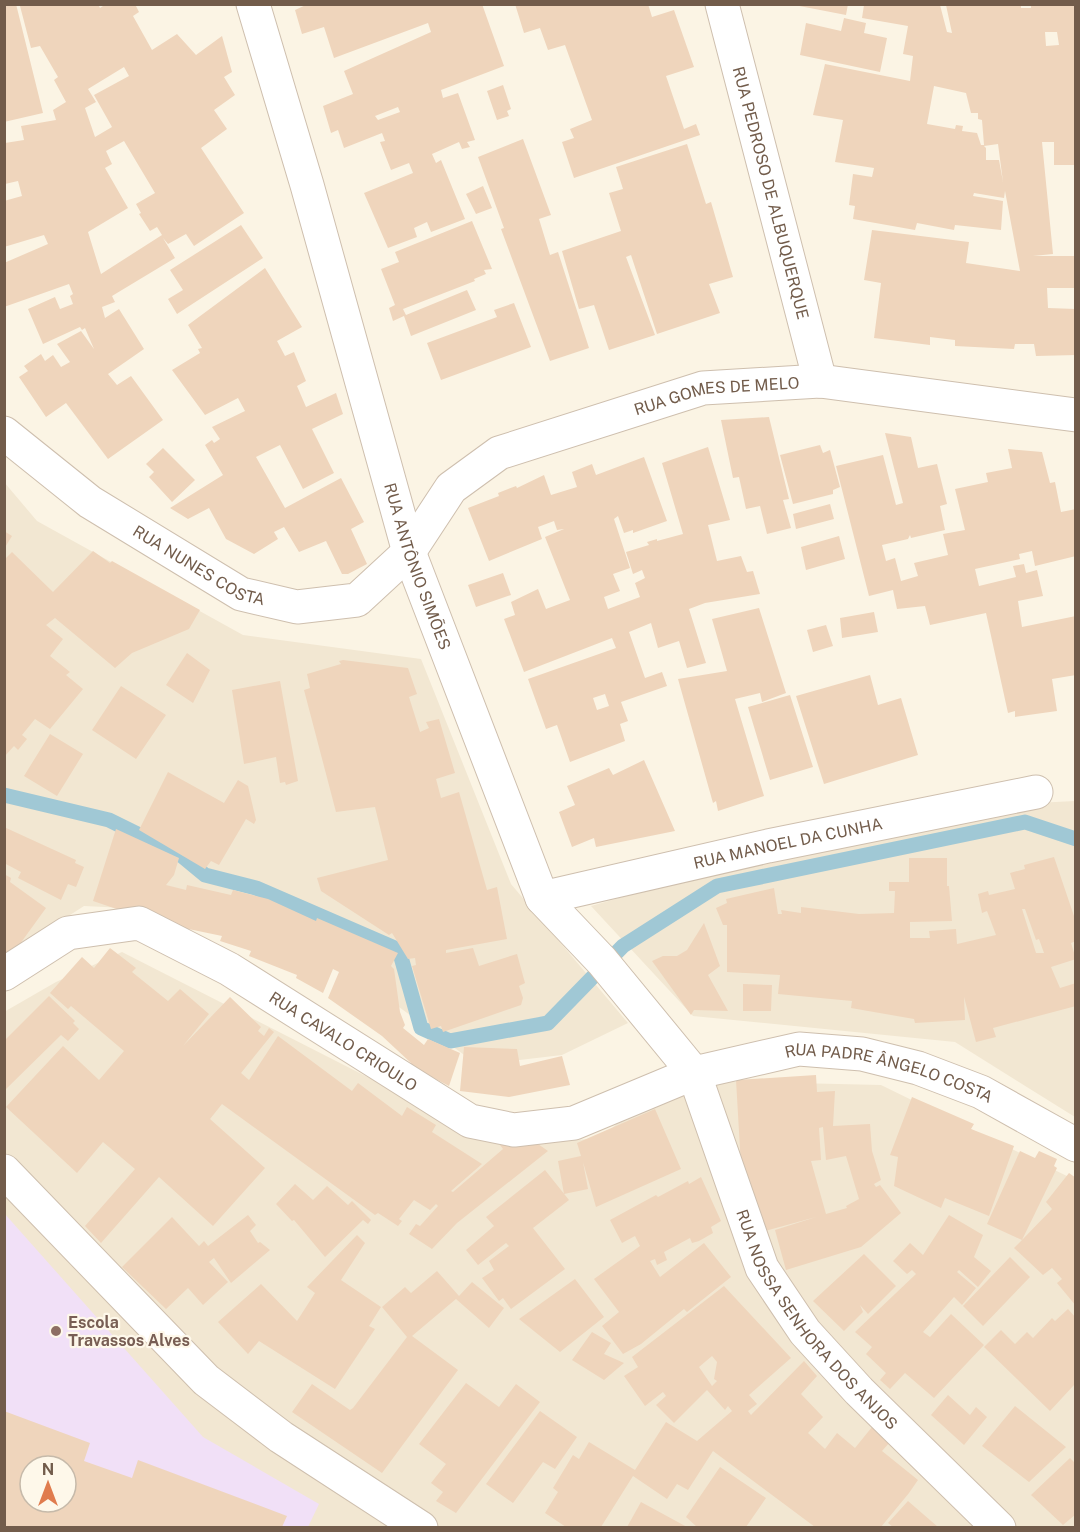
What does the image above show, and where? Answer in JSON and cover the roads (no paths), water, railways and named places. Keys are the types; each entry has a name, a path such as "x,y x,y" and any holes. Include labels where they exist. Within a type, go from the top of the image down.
{"street":[{"name":"RUA ANTÔNIO SIMÕES","path":"253,4 307,185 409,552 542,898 602,962 694,1073"},
{"name":"RUA PEDROSO DE ALBUQUERQUE","path":"722,4 820,381"},
{"name":"RUA GOMES DE MELO","path":"409,552 451,488 499,453 703,388 820,381 1076,415"},
{"name":"RUA NUNES COSTA","path":"4,433 90,502 241,594 297,607 357,600 409,552"},
{"name":"RUA MANOEL DA CUNHA","path":"542,898 768,846 1036,792"},
{"name":"RUA CAVALO CRIOULO","path":"4,974 68,933 139,923 229,969 470,1121 514,1130 574,1123 694,1073"},
{"name":"RUA PADRE ÂNGELO COSTA","path":"694,1073 799,1049 862,1054 918,1068 981,1092 1076,1145"},
{"name":"RUA NOSSA SENHORA DOS ANJOS","path":"694,1073 762,1268 805,1332 860,1391 999,1527"},
{"path":"4,1171 206,1380 281,1437 415,1526"}],"waterway":[{"path":"4,795 109,820 182,856 205,875 256,888 399,950 421,1028 450,1041 548,1023 623,946 717,886 1025,822 1076,839"}],"place":[{"name":"Escola Travassos Alves","path":"56,1331"}]}
